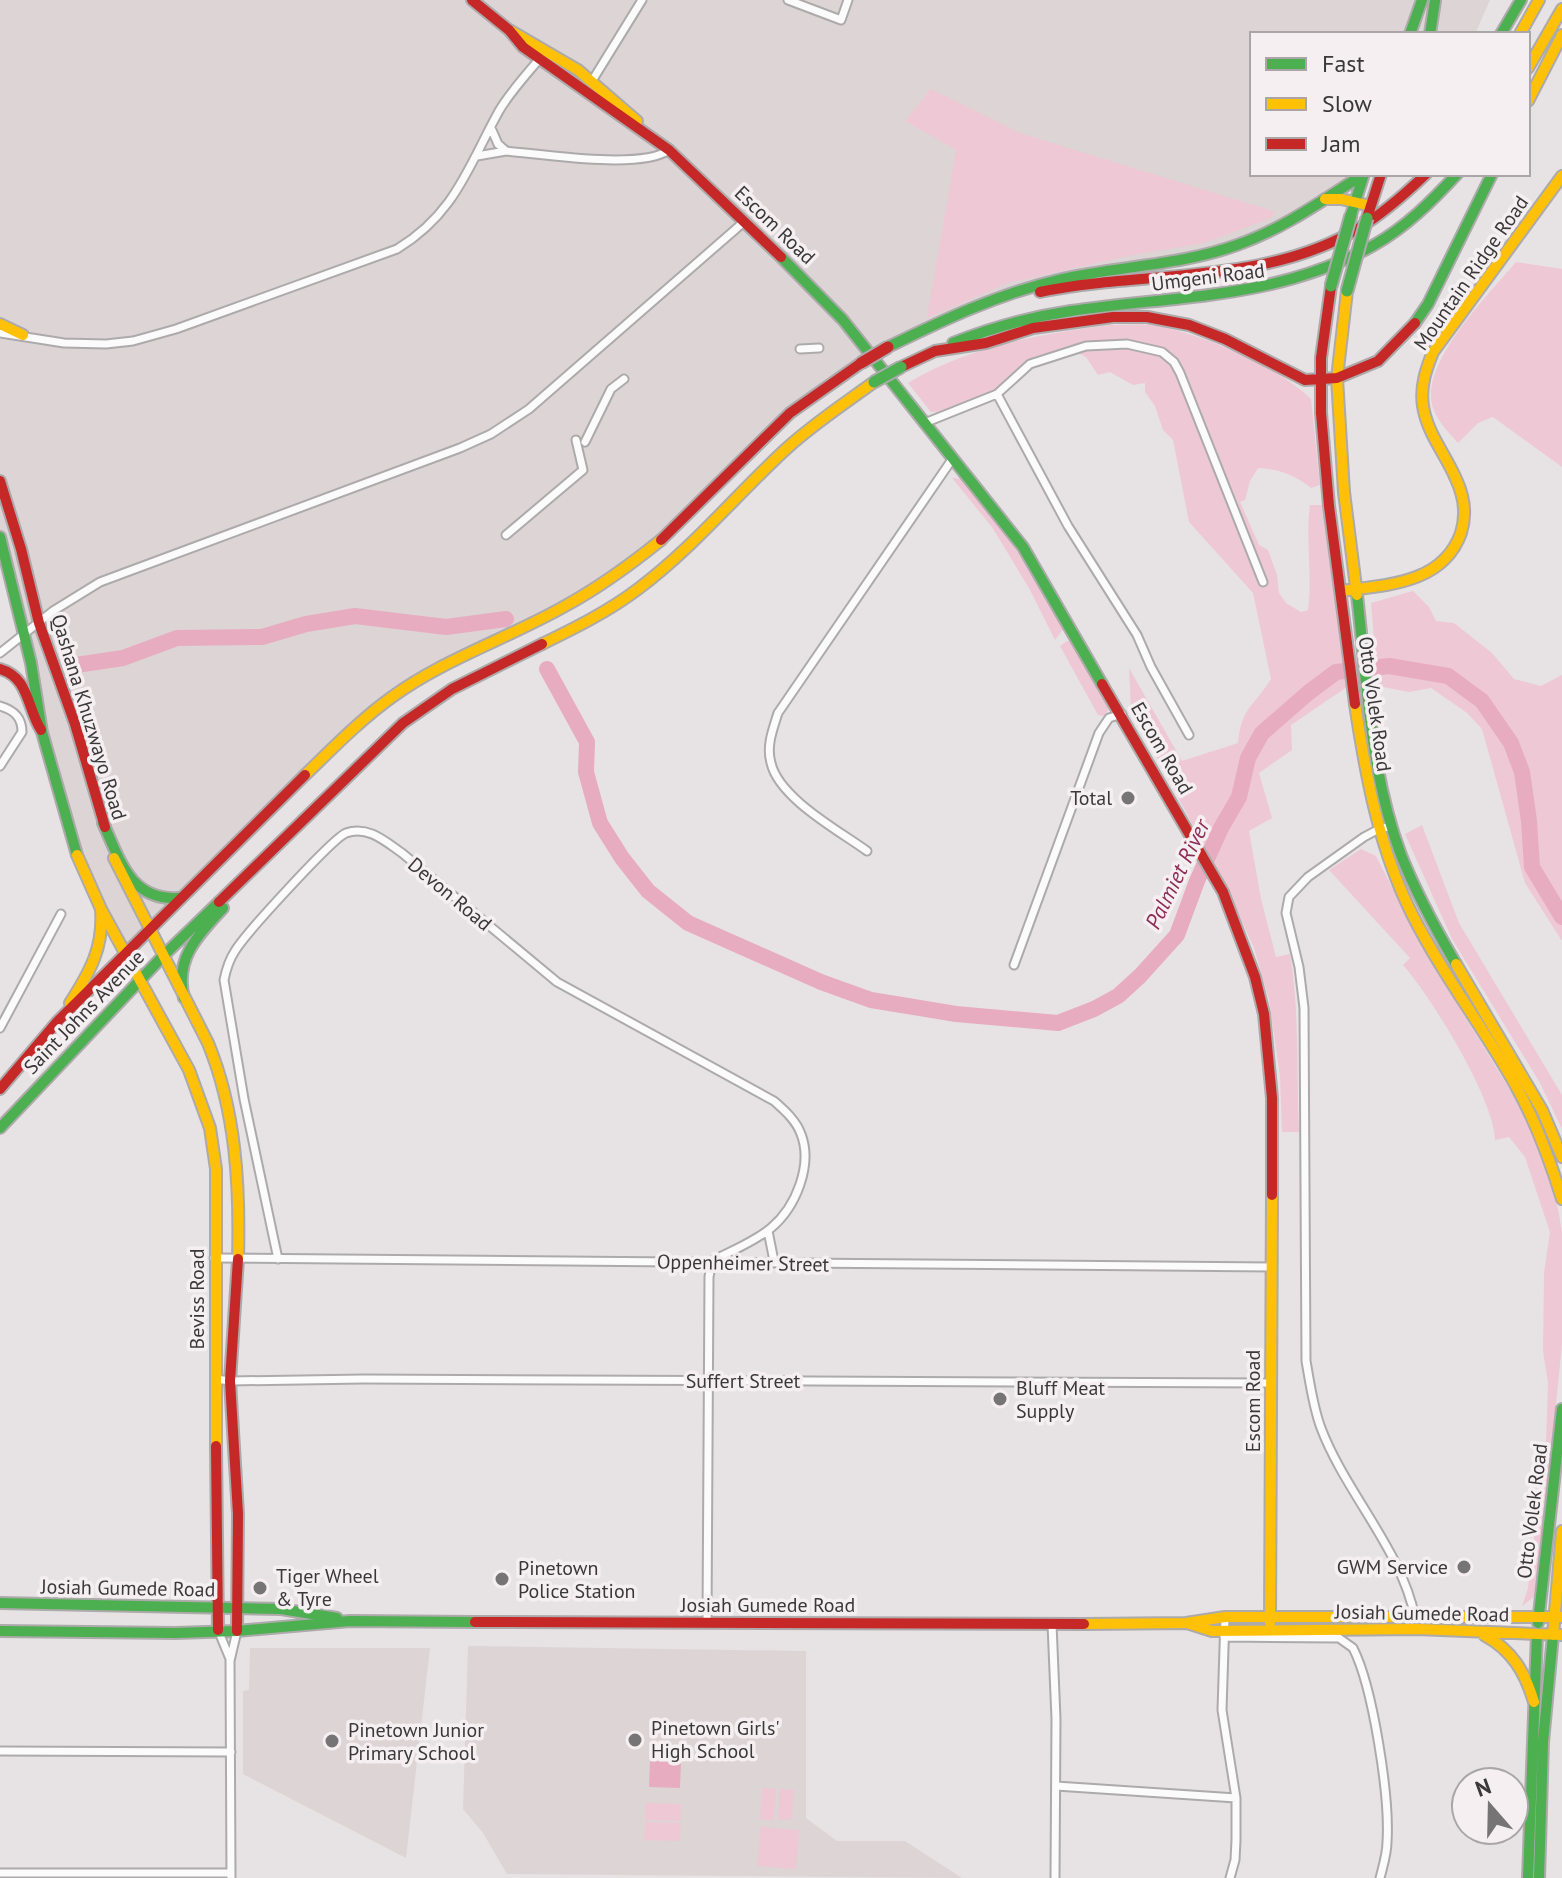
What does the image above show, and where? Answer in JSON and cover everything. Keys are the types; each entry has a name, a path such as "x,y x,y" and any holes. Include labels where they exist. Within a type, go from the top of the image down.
{"main road":[{"name":"Escom Road","path":"472,0 509,30 529,39 542,55 669,150 830,304 927,422 1023,547 1223,892 1255,977 1264,1014 1272,1098 1270,1623"},
{"path":"1411,32 1422,0"},
{"path":"1425,32 1435,0"},
{"path":"1430,32 1435,0"},
{"path":"1502,32 1521,0"},
{"path":"1521,32 1539,0"},
{"path":"1530,65 1562,9"},
{"path":"1530,97 1562,35"},
{"name":"Escom Road","path":"542,55 592,81 621,103 648,133"},
{"path":"949,319 967,308 1053,281 1189,258 1235,246 1286,223 1361,176"},
{"name":"Otto Volek Road","path":"1363,176 1331,286 1320,380 1328,488 1365,769 1379,829 1396,880 1413,917 1533,1114 1562,1199"},
{"name":"Otto Volek Road","path":"1380,176 1347,291 1337,378 1344,492 1378,770 1400,852 1425,912 1542,1110 1562,1157"},
{"name":"Umgeni Road","path":"949,319 1046,291 1229,271 1297,256 1361,228 1424,176"},
{"name":"Umgeni Road","path":"935,351 977,333 1041,316 1107,306 1209,297 1271,288 1310,277 1344,263 1391,236 1427,206 1455,176"},
{"path":"184,998 179,980 187,950 263,859 403,723 452,689 586,622 646,584 675,560 785,450 874,382 935,351 986,343 1054,324 1147,317 1189,325 1225,339 1305,380 1337,378 1378,361 1411,328 1428,304 1491,176"},
{"name":"Mountain Ridge Road","path":"1341,591 1423,575 1444,559 1458,540 1466,514 1453,471 1425,414 1422,397 1425,371 1433,352 1562,176"},
{"path":"1325,199 1356,202 1369,212"},
{"name":"Saint Johns Avenue","path":"0,1089 57,1022 179,898 372,712 433,672 564,607 616,576 665,537 790,413 888,347 949,319"},
{"path":"0,324 23,335"},
{"name":"Qashana Khuzwayo Road","path":"0,481 39,623 75,724 119,872 162,957"},
{"name":"Qashana Khuzwayo Road","path":"0,537 24,635 42,732 67,826 79,863 126,954"},
{"path":"0,669 15,672 19,678 33,720 42,732"},
{"path":"103,823 136,887 154,898 179,898"},
{"name":"Saint Johns Avenue","path":"0,1128 162,957 263,859"},
{"path":"57,1022 99,956 103,928 101,909"},
{"name":"Beviss Road","path":"126,954 189,1070 210,1128 216,1169 218,1630"},
{"name":"Beviss Road","path":"162,957 219,1070 231,1120 238,1173 238,1259 230,1381 238,1514 237,1631"},
{"name":"Otto Volek Road","path":"1528,1878 1538,1616 1562,1409"},
{"name":"Otto Volek Road","path":"1539,1878 1543,1742 1557,1635 1562,1531"},
{"name":"Josiah Gumede Road","path":"0,1603 237,1608 317,1613 350,1621"},
{"name":"Josiah Gumede Road","path":"0,1631 175,1633 350,1621 1052,1624 1186,1623 1225,1617 1270,1623 1557,1635"},
{"name":"Josiah Gumede Road","path":"1186,1623 1224,1634 1270,1623 1558,1617"},
{"path":"1478,1632 1497,1641 1518,1662 1534,1702"}],"street":[{"path":"592,81 642,0"},
{"path":"788,0 841,20 848,0"},
{"path":"0,333 64,343 133,341 176,329 384,255 420,236 434,223 454,196 501,108 542,55"},
{"path":"491,127 498,144 506,151"},
{"path":"477,156 506,151 612,160 656,158 669,150"},
{"path":"0,653 100,582 460,448 506,425 553,389 745,221"},
{"path":"927,422 997,394 1030,364 1056,353 1086,346 1127,344 1162,352 1180,373 1263,582"},
{"path":"800,349 819,348"},
{"path":"585,442 611,389 624,379"},
{"path":"997,394 1068,526 1137,635 1189,735"},
{"path":"506,535 583,470 576,440"},
{"path":"867,851 798,801 777,780 770,760 770,742 778,713 953,458"},
{"path":"0,706 15,712 22,732 0,766"},
{"path":"1014,965 1099,733 1109,718 1122,714"},
{"path":"1392,826 1379,829 1295,887 1286,913 1299,967 1304,1008 1306,1361 1310,1387 1320,1427 1404,1582 1415,1618"},
{"name":"Devon Road","path":"278,1259 244,1099 225,993 226,971 241,943 327,849 345,834 367,831 402,853 557,982 734,1077 774,1101 791,1117 800,1131 806,1150 794,1201 768,1231 712,1261"},
{"path":"0,1028 61,914"},
{"path":"768,1231 774,1261"},
{"name":"Oppenheimer Street","path":"214,1258 1272,1267"},
{"path":"707,1622 708,1297 712,1261"},
{"name":"Suffert Street","path":"216,1379 1271,1383"},
{"path":"1225,1617 1222,1710 1236,1798 1235,1860 1230,1878"},
{"path":"1052,1624 1055,1878"},
{"name":"Beviss Road","path":"218,1630 230,1661"},
{"name":"Beviss Road","path":"231,1875 230,1661 237,1631"},
{"path":"1224,1634 1339,1638 1353,1648 1378,1738 1387,1826 1387,1850 1380,1878"},
{"path":"0,1751 231,1752"},
{"path":"1056,1786 1236,1798"},
{"path":"0,1873 231,1875"}],"shaded area":[{"path":"0,0 1490,0 1476,32 1250,32 1250,176 1359,176 1235,245 967,307 823,387 641,557 373,711 126,953 67,826 0,535"},
{"path":"931,89 1020,133 1276,212 1269,219 1204,243 1133,255 1008,283 927,318 956,150 905,121"},
{"path":"1516,262 1562,269 1562,467 1493,417 1478,423 1458,443 1440,422 1433,408 1431,390 1446,351 1474,310"},
{"path":"1110,325 1167,328 1211,342 1278,374 1311,399 1320,485 1311,488 1286,474 1258,468 1250,481 1245,500 1240,502 1259,545 1268,550 1277,575 1279,593 1286,603 1301,612 1308,610 1310,505 1324,505 1347,687 1291,725 1292,750 1259,773 1272,818 1249,831 1261,899 1276,957 1290,954 1296,1021 1299,1132 1282,1132 1280,1076 1269,1000 1254,948 1230,895 1131,709 1129,668 1182,761 1238,743 1245,714 1271,679 1253,593 1189,522 1173,440 1163,430 1155,406 1145,392 1145,383 1133,385 1110,372 1098,375 1086,357 1071,350 1030,364 1004,387 956,411 931,412 908,383 981,351 1032,338"},
{"path":"952,478 962,479 1010,540 1064,628 1055,640 1030,590 992,527"},
{"path":"1413,591 1429,607 1436,621 1454,623 1492,653 1514,679 1541,686 1562,675 1562,941 1525,883 1482,729 1467,713 1431,688 1409,692 1378,686 1371,603"},
{"path":"1067,641 1072,642 1108,706 1103,716 1098,715 1060,646"},
{"path":"1422,825 1459,923 1562,1095 1562,1129 1540,1083 1452,939 1405,834"},
{"path":"1361,849 1376,856 1423,948 1526,1116 1547,1163 1558,1209 1562,1232 1562,1344 1538,1585 1535,1596 1522,1606 1528,1588 1546,1443 1548,1383 1543,1351 1544,1273 1550,1232 1525,1157 1509,1137 1495,1140 1492,1122 1473,1075 1444,1023 1403,965 1410,958 1329,870"},
{"name":"Pinetown Girls' High School","path":"468,1646 806,1651 806,1818 837,1841 905,1841 962,1878 507,1874 483,1833 463,1809"},
{"name":"Pinetown Junior Primary School","path":"250,1648 430,1648 406,1858 243,1774 243,1691 249,1690"},
{"path":"650,1761 681,1762 680,1788 649,1787"},
{"path":"762,1788 776,1789 774,1820 760,1819"},
{"path":"780,1789 794,1790 792,1820 778,1819"},
{"path":"645,1803 681,1804 681,1821 645,1820"},
{"path":"645,1822 681,1823 680,1841 644,1840"},
{"path":"761,1827 799,1830 796,1869 757,1866"}],"waterway":[{"name":"Palmiet River","path":"76,665 123,658 177,638 262,637 306,624 355,616 446,627 506,619"},
{"name":"Palmiet River","path":"547,669 587,742 586,772 600,823 648,891 688,923 821,982 871,1000 956,1014 1058,1023 1118,996 1177,935 1197,881 1239,797 1248,758 1262,733 1336,672 1389,666 1448,676 1482,701 1511,743 1522,772 1532,867 1562,917"}],"traffic: fast":[{"path":"1411,32 1422,0"},
{"path":"1502,32 1521,0"},
{"path":"1430,32 1435,1"},
{"path":"888,347 971,309 1036,286 1080,275 1170,262 1237,245 1287,222 1361,176"},
{"path":"1351,215 1363,176"},
{"path":"953,343 1056,313 1226,293 1300,276 1337,263 1386,238 1418,213 1455,176"},
{"path":"1415,323 1428,304 1491,176"},
{"path":"1331,286 1351,215"},
{"path":"1347,291 1367,218"},
{"path":"781,257 843,320 1023,547 1102,684"},
{"path":"874,382 901,367"},
{"path":"0,537 31,663 42,732 77,855"},
{"path":"1357,595 1371,726 1382,792 1413,883 1456,964"},
{"path":"103,823 122,864 138,885 149,893 179,898"},
{"path":"0,1128 162,957 219,902"},
{"path":"184,998 182,971 190,948 223,908"},
{"path":"1538,1623 1562,1409"},
{"path":"0,1603 281,1609 337,1618"},
{"path":"0,1631 175,1633 350,1621 475,1622"},
{"path":"1528,1878 1537,1634"},
{"path":"1539,1878 1543,1742 1553,1635"}],"traffic: slow":[{"path":"1521,32 1539,0"},
{"path":"1530,65 1562,9"},
{"path":"511,31 578,70 637,121"},
{"path":"1530,97 1562,35"},
{"path":"1341,591 1411,579 1441,563 1453,550 1463,526 1464,505 1456,479 1425,416 1422,392 1426,372 1433,352 1562,176"},
{"path":"1325,199 1341,199 1371,206"},
{"path":"1347,291 1337,378 1344,492 1357,595"},
{"path":"0,324 23,335"},
{"path":"542,644 604,612 638,589 677,556 796,440 874,382"},
{"path":"305,775 369,715 412,683 578,599 661,540"},
{"path":"1355,704 1375,812 1401,889 1436,958 1504,1064 1523,1100 1542,1141 1562,1199"},
{"path":"77,855 101,909 189,1070 210,1128 216,1169 216,1446"},
{"path":"114,858 208,1043 217,1069 225,1095 234,1149 238,1259"},
{"path":"70,1003 84,981 98,947 101,909"},
{"path":"1456,964 1542,1110 1562,1157"},
{"path":"1270,1623 1272,1195"},
{"path":"1553,1635 1562,1531"},
{"path":"1084,1624 1186,1623 1225,1617 1562,1617"},
{"path":"1187,1623 1212,1631 1417,1629 1562,1635"},
{"path":"1484,1635 1516,1663 1534,1702"}],"traffic: jam":[{"path":"472,0 509,30 523,47 669,150 781,257"},
{"path":"1367,218 1380,176"},
{"path":"1040,292 1080,285 1203,274 1283,259 1322,246 1359,228 1394,203 1424,176"},
{"path":"1331,286 1321,358 1321,413 1329,506 1355,704"},
{"path":"901,367 935,351 986,343 1033,328 1113,317 1147,317 1189,325 1225,339 1305,380 1337,378 1378,361 1415,323"},
{"path":"861,363 888,347"},
{"path":"661,540 790,413 861,363"},
{"path":"0,481 39,623 75,724 105,827"},
{"path":"219,902 403,723 452,689 542,644"},
{"path":"0,669 10,673 22,686 41,730"},
{"path":"1102,684 1223,892 1255,977 1264,1014 1272,1098 1272,1195"},
{"path":"0,1089 57,1022 305,775"},
{"path":"237,1631 238,1514 230,1381 238,1259"},
{"path":"216,1446 218,1630"},
{"path":"475,1622 1084,1624"}],"place":[{"name":"Total","path":"1128,798"},
{"name":"Bluff Meat Supply","path":"1000,1399"},
{"name":"GWM Service","path":"1464,1567"},
{"name":"Pinetown Police Station","path":"502,1579"},
{"name":"Tiger Wheel & Tyre","path":"260,1588"},
{"name":"Pinetown Girls' High School","path":"635,1740"},
{"name":"Pinetown Junior Primary School","path":"332,1741"}]}
